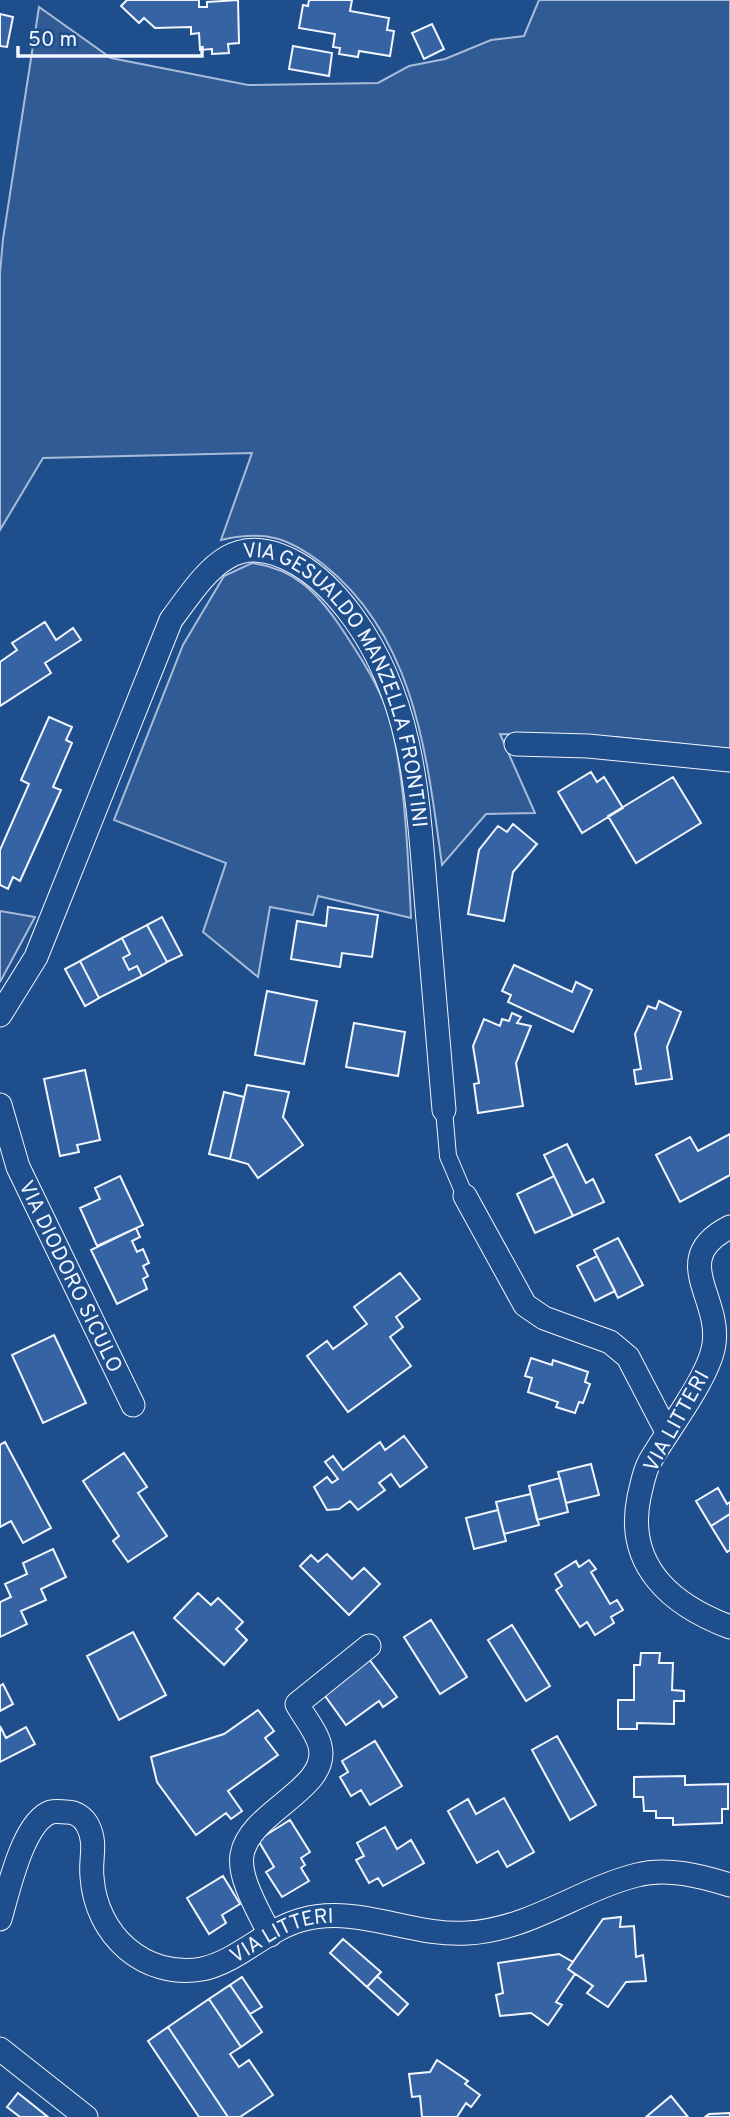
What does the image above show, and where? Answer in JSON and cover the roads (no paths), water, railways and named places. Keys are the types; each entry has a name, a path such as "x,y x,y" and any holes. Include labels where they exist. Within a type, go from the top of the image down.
{"street":[{"name":"VIA GESUALDO MANZELLA FRONTINI","path":"0,1015 36,957 171,620 201,579 222,558 250,548 274,551 306,569 337,595 367,636 394,691 416,776 444,1110"},
{"path":"516,744 588,746 730,760"},
{"name":"VIA DIODORO SICULO","path":"0,1105 18,1167 133,1405"},
{"path":"444,1110 448,1156 465,1196 526,1305 544,1318 610,1342 628,1357 667,1432"},
{"name":"VIA LITTERI","path":"730,1227 706,1243 700,1254 698,1270 714,1323 714,1345 705,1369 648,1465 635,1517 637,1539 646,1563 682,1604 730,1627"},
{"path":"270,1935 247,1884 242,1856 257,1823 306,1786 320,1762 320,1746 297,1704 369,1646"},
{"name":"VIA LITTERI","path":"0,1919 24,1842 40,1820 52,1812 74,1812 86,1823 94,1842 92,1877 99,1910 113,1935 140,1961 180,1973 208,1968 300,1920 331,1915 362,1917 443,1934 494,1931 522,1923 637,1875 669,1872 701,1876 730,1885"},
{"path":"0,2049 86,2117"}]}
